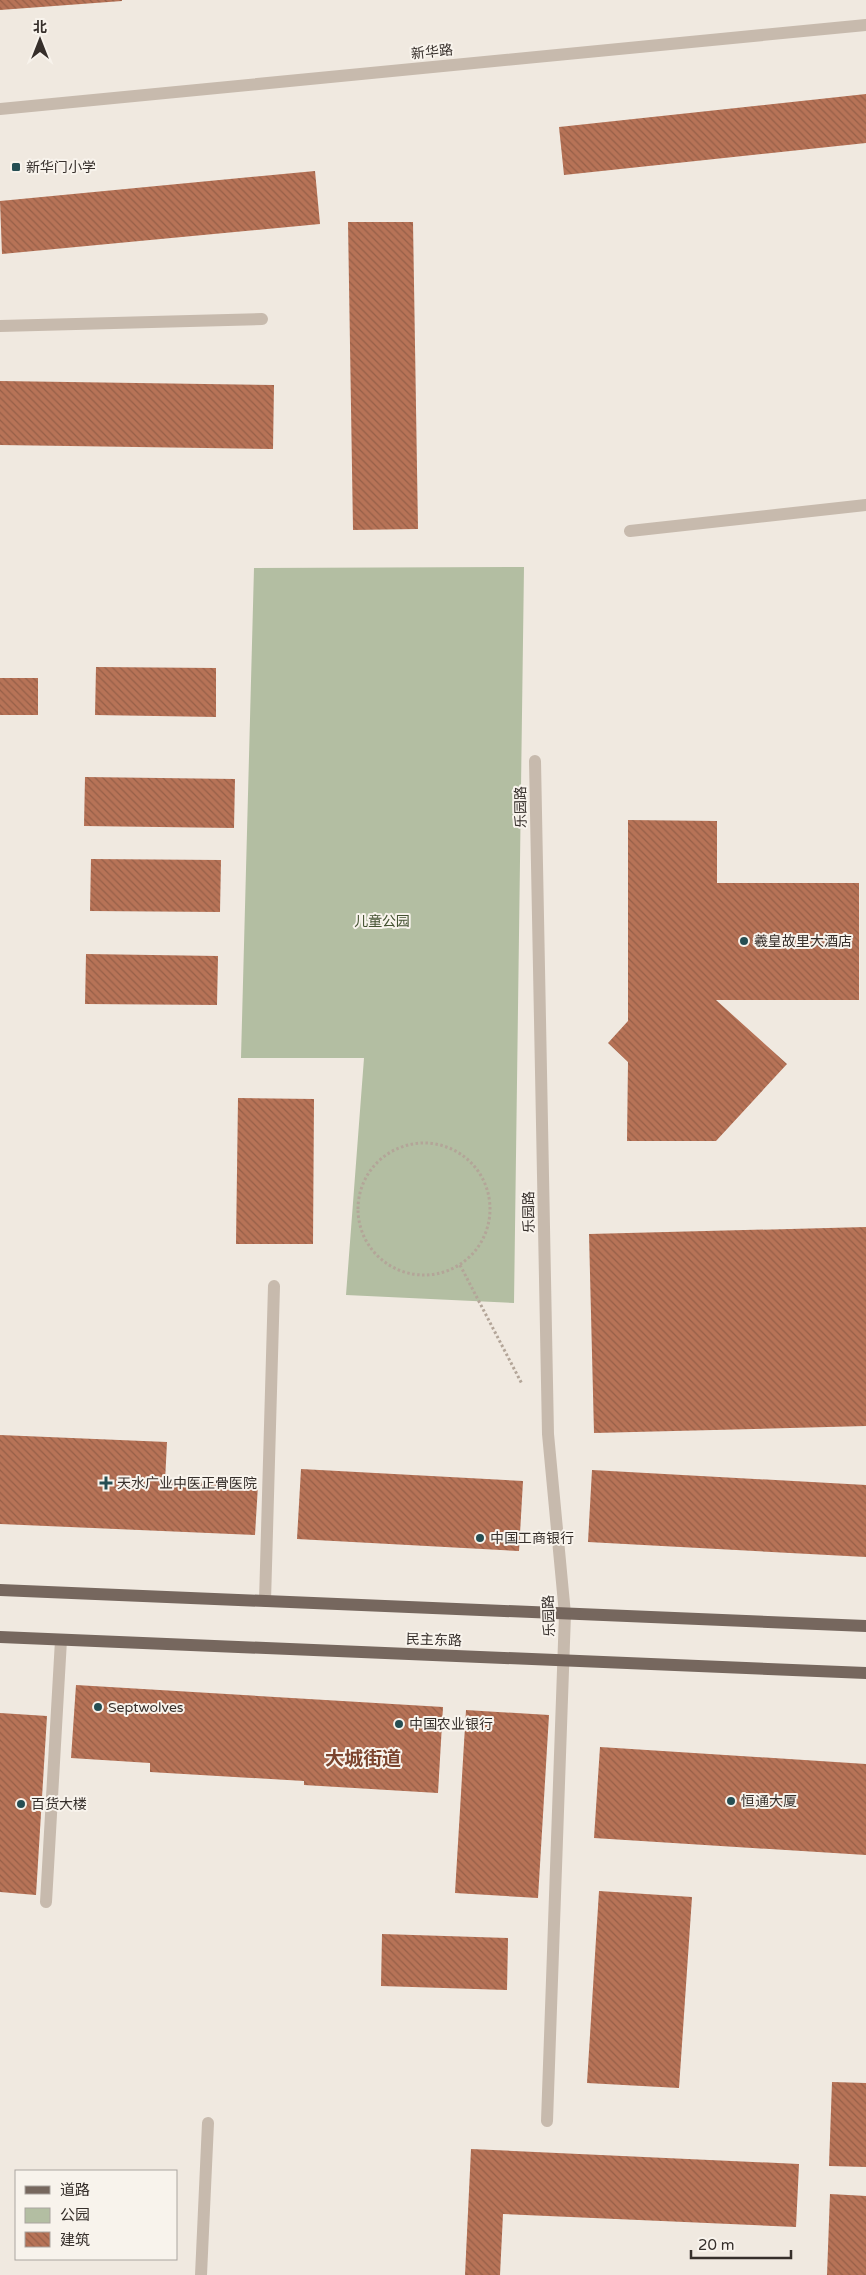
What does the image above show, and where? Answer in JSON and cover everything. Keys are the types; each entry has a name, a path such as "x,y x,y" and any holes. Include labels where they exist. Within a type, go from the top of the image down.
{"main road":[{"path":"0,1590 866,1626"},
{"name":"民主东路","path":"0,1637 866,1673"}],"street":[{"name":"新华路","path":"0,109 866,25"},
{"path":"0,326 262,319"},
{"path":"630,531 866,505"},
{"name":"乐园路","path":"535,761 548,1434 565,1614 547,2121"},
{"path":"265,1601 274,1286"},
{"path":"46,1902 61,1640"},
{"path":"201,2275 208,2124"}],"path":[{"path":"413,1144 439,1145 463,1155 481,1174 490,1198 489,1224 479,1248 460,1265 435,1275 409,1274 386,1264 368,1245 359,1220 359,1194 370,1171 389,1153 413,1144"},
{"path":"460,1265 526,1392"}],"green space":[{"name":"儿童公园","path":"524,567 514,1303 346,1295 364,1058 241,1058 254,568"}],"building":[{"path":"0,0 122,0 122,1 0,10"},
{"path":"866,94 866,143 564,175 559,127"},
{"path":"315,171 320,224 2,254 0,201"},
{"path":"348,222 413,222 418,529 353,530"},
{"path":"0,381 274,385 273,449 0,445"},
{"path":"96,667 216,668 216,717 95,715"},
{"path":"0,678 38,678 38,715 0,715"},
{"path":"85,777 235,779 234,828 84,826"},
{"name":"羲皇故里大酒店","path":"628,820 717,821 717,883 859,883 859,1000 716,1000 787,1064 716,1141 627,1141 628,1062 608,1043 628,1021"},
{"path":"91,859 221,860 220,912 90,911"},
{"path":"86,954 218,956 217,1005 85,1004"},
{"path":"238,1098 314,1099 313,1244 236,1244"},
{"path":"866,1227 866,1426 594,1433 589,1234"},
{"name":"天水广业中医正骨医院","path":"0,1435 167,1442 165,1481 258,1485 255,1535 0,1524"},
{"path":"301,1469 523,1481 519,1551 297,1539"},
{"path":"592,1470 866,1485 866,1557 588,1542"},
{"path":"76,1685 443,1707 438,1793 304,1785 304,1781 150,1772 150,1763 71,1758"},
{"path":"466,1710 549,1715 538,1898 455,1893"},
{"name":"百货大楼","path":"0,1713 47,1716 36,1895 0,1892"},
{"name":"恒通大厦","path":"600,1747 866,1764 866,1855 594,1838"},
{"path":"599,1891 692,1897 679,2088 587,2083"},
{"path":"382,1934 508,1938 507,1990 381,1986"},
{"path":"832,2082 866,2083 866,2167 829,2166"},
{"path":"471,2149 799,2164 796,2227 503,2214 500,2275 465,2275"},
{"path":"830,2194 866,2196 866,2275 827,2275"}],"place":[{"name":"新华门小学","path":"16,167"},
{"name":"羲皇故里大酒店","path":"744,941"},
{"name":"天水广业中医正骨医院","path":"106,1483"},
{"name":"中国工商银行","path":"480,1538"},
{"name":"Septwolves","path":"98,1707"},
{"name":"中国农业银行","path":"399,1724"},
{"name":"恒通大厦","path":"731,1801"},
{"name":"百货大楼","path":"21,1804"}],"district":[{"name":"大城街道","path":"363,1759"}]}
